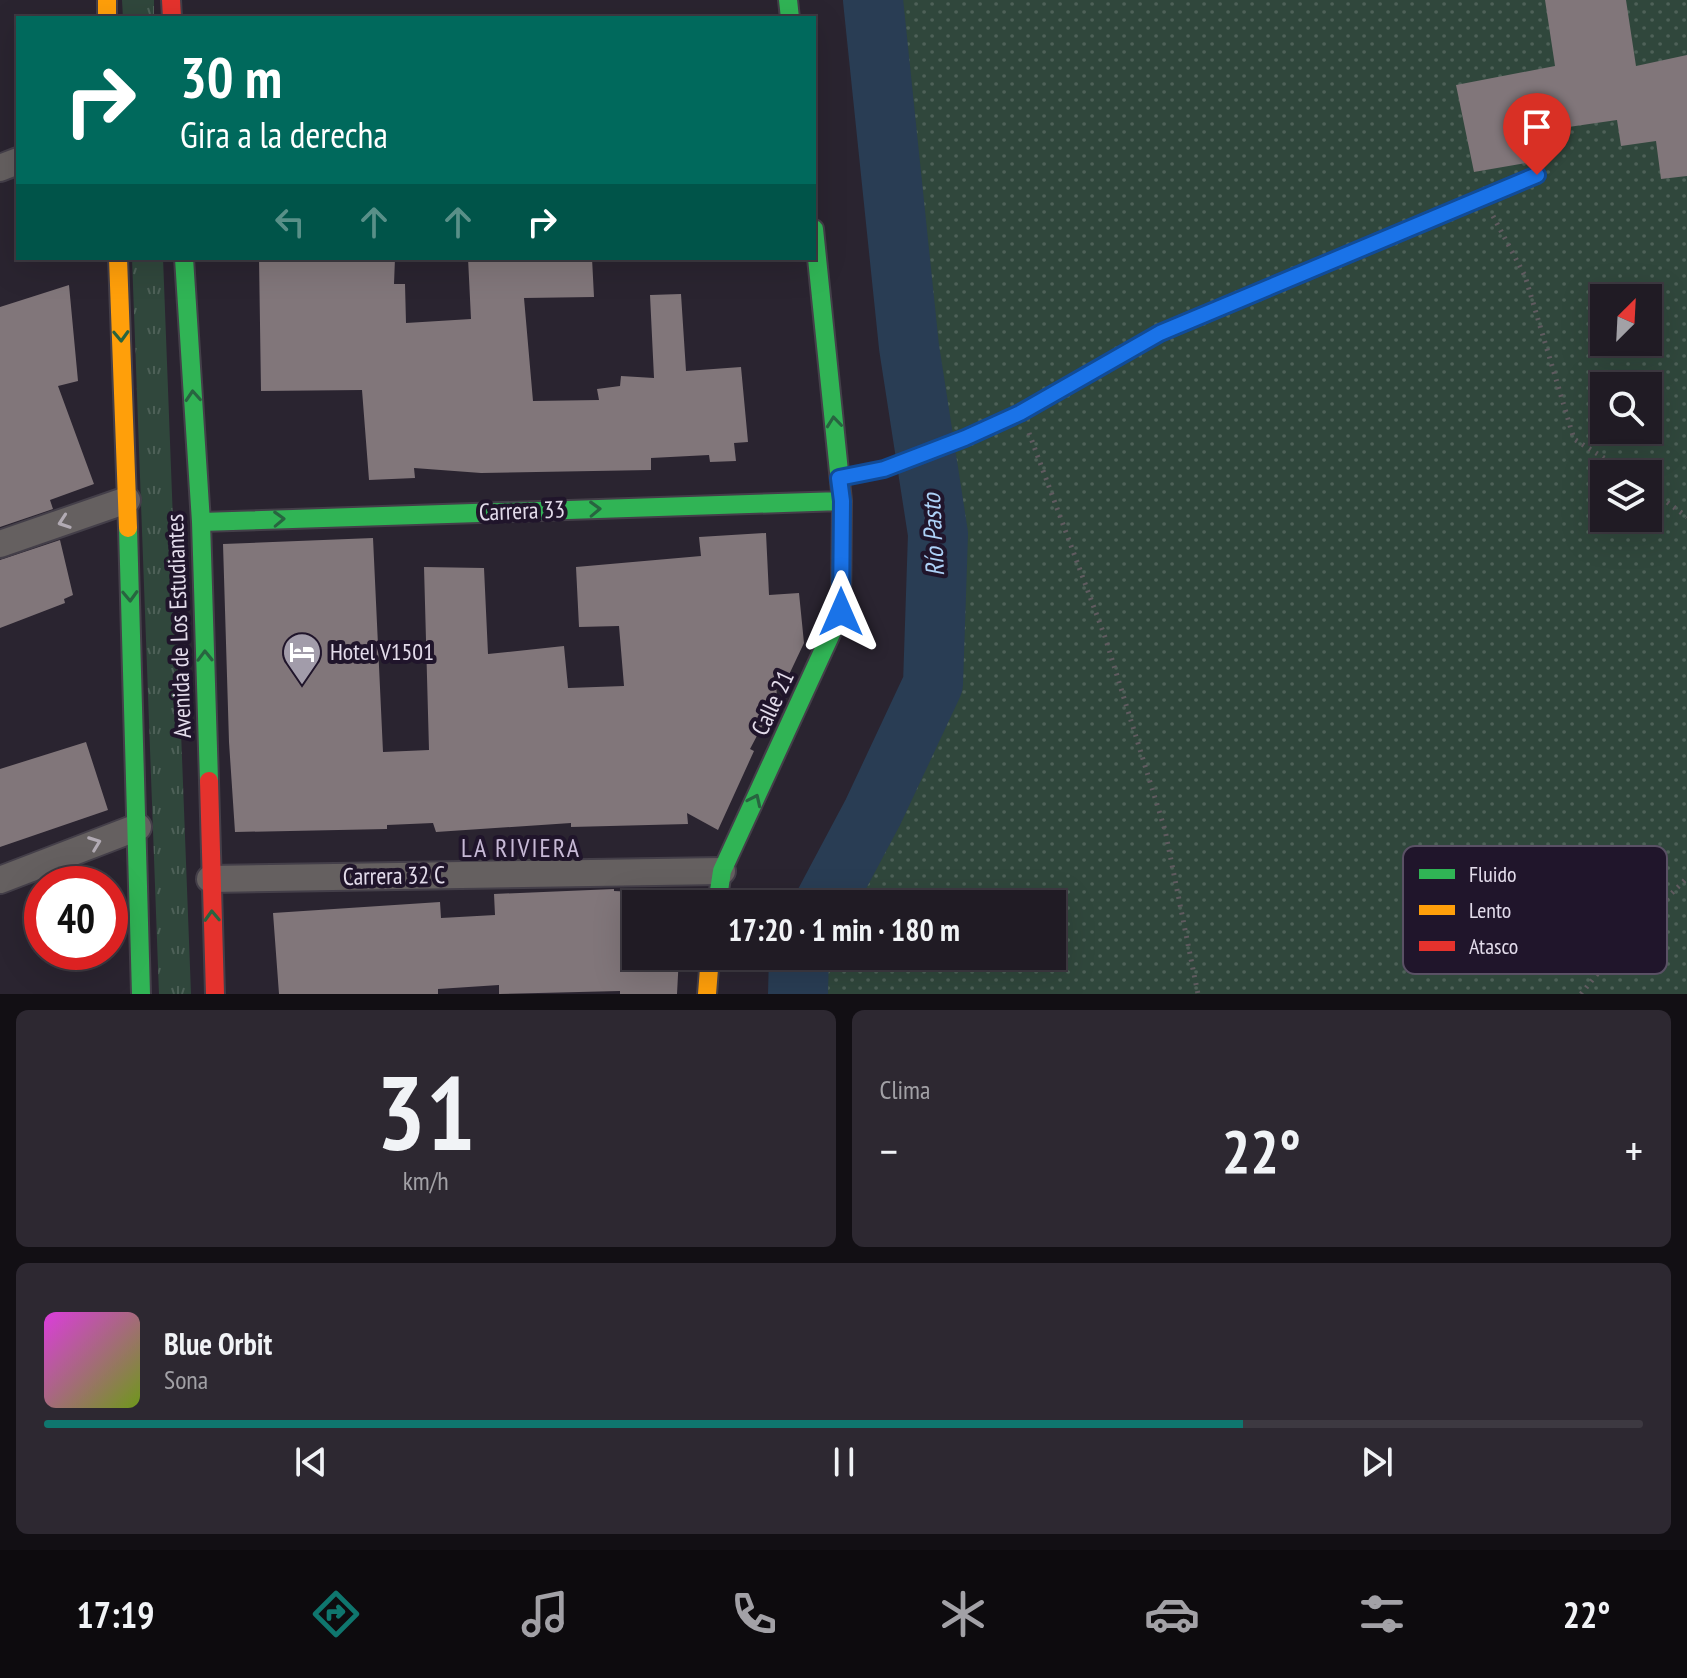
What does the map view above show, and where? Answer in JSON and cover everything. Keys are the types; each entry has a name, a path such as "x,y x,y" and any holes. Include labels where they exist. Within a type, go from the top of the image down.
{"main road":[{"name":"Calle 21","path":"719,890 722,871 841,612 842,501 816,249"},
{"name":"Avenida de Los Estudiantes","path":"118,260 141,994"},
{"name":"Avenida de Los Estudiantes","path":"184,260 201,522 215,994"},
{"name":"Carrera 33","path":"201,522 842,501"},
{"path":"707,994 709,970"}],"street":[{"path":"0,544 127,500"},
{"path":"0,880 138,827"},
{"name":"Carrera 32 C","path":"210,879 722,871"}],"lane":[{"path":"839,478 884,469 965,438 1020,413 1160,333 1537,175"}],"path":[{"path":"1483,197 1525,276 1574,439 1607,460"},
{"path":"1020,413 1042,464 1105,637 1165,830 1198,994"},
{"path":"1662,498 1687,517"},
{"path":"1667,898 1687,878"},
{"path":"1581,994 1597,974"}],"green space":[{"path":"122,0 154,0 154,16 123,16"},
{"path":"873,0 1687,0 1687,994 798,994 799,970 1066,970 1066,890 831,890 873,812 933,684 938,534 909,347"},
{"path":"132,260 163,260 191,994 159,994"}],"building":[{"path":"1545,0 1626,0 1636,66 1687,55 1687,176 1661,179 1656,141 1621,146 1617,120 1527,133 1532,162 1474,172 1456,85 1555,66"},
{"path":"259,260 395,260 394,284 405,284 406,323 471,319 468,260 592,260 594,297 524,298 533,401 599,400 597,389 620,386 621,376 654,378 650,295 681,294 686,371 741,367 748,442 734,443 736,461 710,462 709,455 651,458 651,470 481,473 414,468 415,478 369,480 362,390 261,391"},
{"path":"69,285 78,381 58,386 94,484 50,500 53,509 0,527 0,307"},
{"path":"766,533 769,595 799,593 804,643 786,681 776,682 777,698 750,749 754,751 718,830 687,813 688,824 571,827 571,823 436,832 433,823 387,825 387,829 235,832 223,544 373,538 383,752 429,750 424,567 484,568 488,654 564,646 568,688 624,686 619,626 579,627 576,567 701,556 699,537"},
{"path":"60,540 73,595 64,599 65,603 0,628 0,560"},
{"path":"86,742 108,810 0,847 0,769"},
{"path":"614,889 622,891 622,970 678,970 677,994 620,994 620,991 499,994 499,985 438,989 438,994 279,994 273,913 440,902 441,918 495,915 494,894"}],"waterway":[{"name":"Río Pasto","path":"831,890 873,812 933,684 938,534 909,347 873,0"},
{"name":"Río Pasto","path":"798,994 799,970"}],"traffic: fast":[{"path":"788,0 790,16"},
{"path":"719,890 722,871 841,612 842,501 816,248"},
{"path":"184,260 201,522 209,781"},
{"path":"201,522 842,501"},
{"path":"128,528 141,994"}],"traffic: slow":[{"path":"107,0 107,16"},
{"path":"118,260 128,528"},
{"path":"707,994 709,970"}],"traffic: jam":[{"path":"171,0 172,16"},
{"path":"209,781 215,994"}],"place":[{"name":"Hotel V1501","path":"302,686"}],"district":[{"name":"LA RIVIERA","path":"521,848"}],"route":[{"path":"841,612 842,501 839,478 884,469 965,438 1020,413 1160,333 1537,175"}]}
